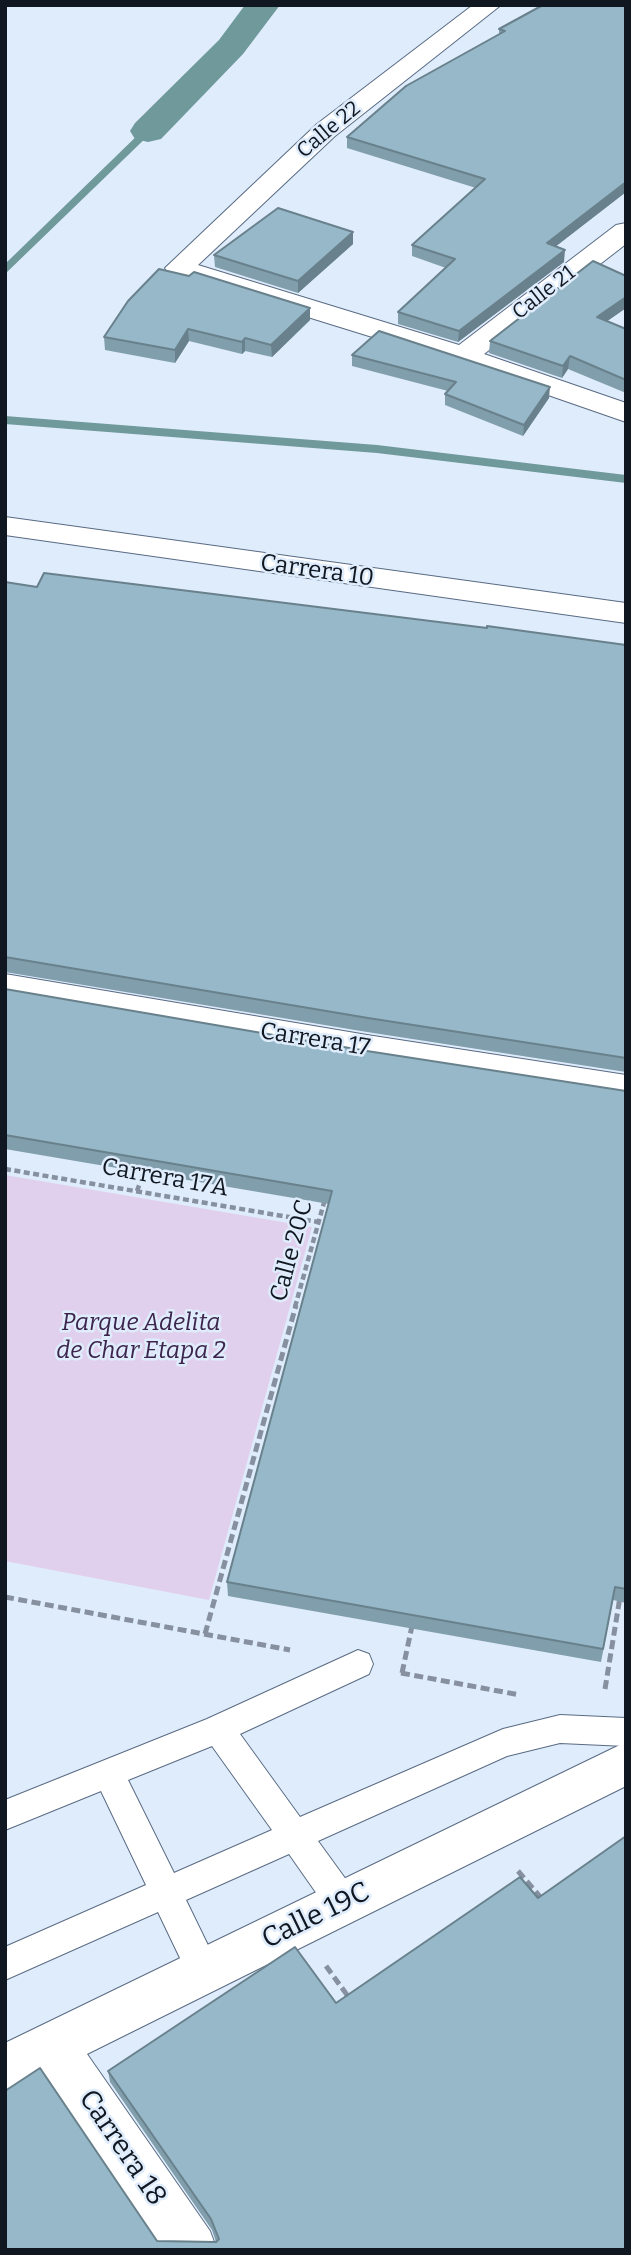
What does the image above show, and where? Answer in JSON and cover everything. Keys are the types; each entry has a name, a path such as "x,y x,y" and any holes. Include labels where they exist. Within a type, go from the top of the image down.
{"street":[{"name":"Calle 22","path":"463,356 179,268 326,130 489,5"},
{"name":"Calle 21","path":"463,356 626,231"},
{"path":"463,356 626,414"},
{"name":"Carrera 10","path":"6,527 626,613"},
{"name":"Carrera 17","path":"5,987 626,1089"},
{"name":"Calle 19C","path":"5,2068 626,1763"},
{"name":"Carrera 18","path":"52,2046 191,2250"}],"lane":[{"path":"5,1815 218,1729 358,1664"},
{"path":"218,1729 297,1835 343,1903"},
{"path":"5,1964 503,1743 560,1729 626,1732"},
{"path":"109,1773 204,1970"}],"path":[{"path":"138,1191 146,1165"},
{"name":"Carrera 17A","path":"5,1170 318,1222"},
{"name":"Calle 20C","path":"205,1634 326,1195"},
{"path":"603,1697 621,1588"},
{"path":"402,1673 414,1618"},
{"path":"486,1833 547,1905"},
{"path":"296,1926 354,2004"}],"green space":[{"name":"Parque Adelita de Char Etapa 2","path":"5,1175 312,1227 209,1600 5,1561"}],"building":[{"path":"543,5 626,5 626,182 547,243 565,250 459,331 398,312 455,259 412,245 485,179 347,137 406,86 505,31 499,29"},
{"path":"278,208 353,232 298,281 214,255"},
{"path":"593,261 626,276 626,297 597,317 626,329 626,380 570,356 563,366 490,341"},
{"path":"159,269 189,276 194,272 310,308 271,345 245,338 242,342 188,329 175,350 104,337 128,301"},
{"path":"379,331 550,387 524,425 445,394 456,382 352,355"},
{"path":"44,573 626,645 626,1058 5,957 5,582 37,587"},
{"path":"5,989 367,1051 626,1091 626,1589 615,1587 603,1649 227,1582 332,1191 5,1135"},
{"path":"626,1836 626,2250 5,2250 5,2091 40,2068 157,2241 216,2242 219,2239 211,2219 108,2071 295,1947 336,2003 520,1877 538,1898"}],"waterway":[{"path":"148,131 231,47 263,5"},
{"path":"5,271 148,131"},
{"path":"5,420 377,449 626,479"}]}
